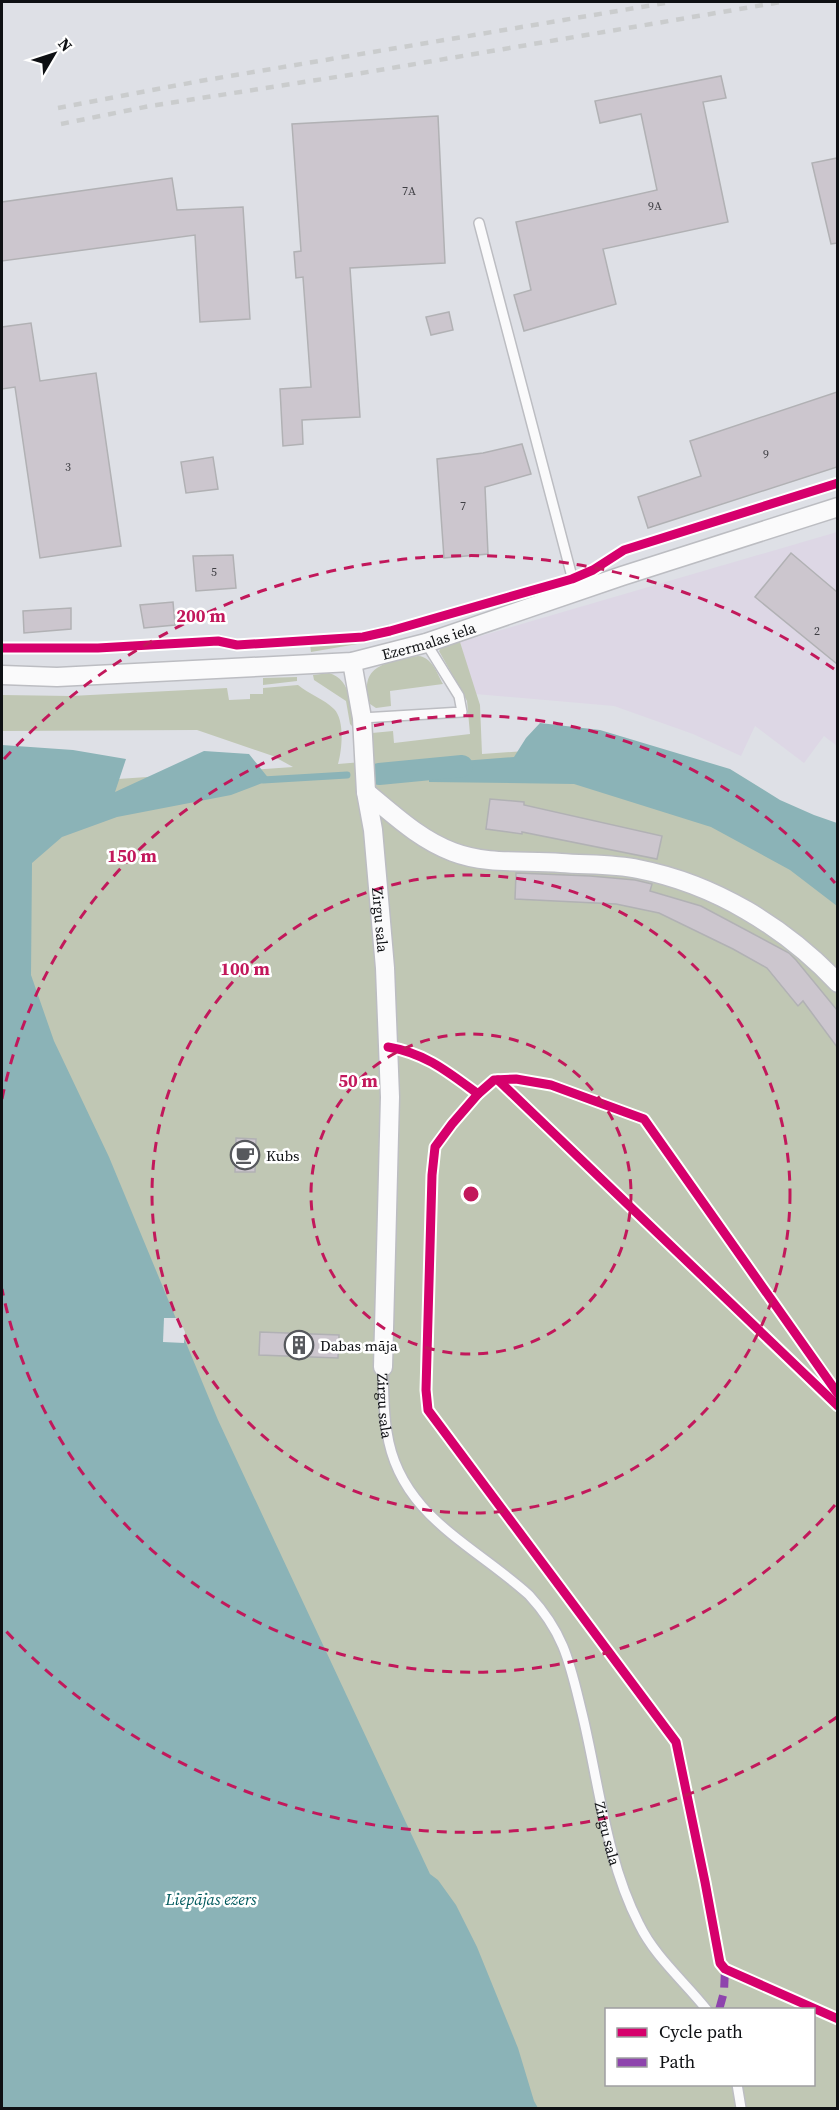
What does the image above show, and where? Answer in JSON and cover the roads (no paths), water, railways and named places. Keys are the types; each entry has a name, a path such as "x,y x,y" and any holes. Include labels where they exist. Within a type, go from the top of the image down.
{"street":[{"name":"Ezermalas iela","path":"2,675 78,677 352,662 426,643 837,507"},
{"name":"Zirgu sala","path":"352,662 362,718 366,792 373,830 385,968 390,1097 383,1367"},
{"path":"366,792 415,831 451,851 481,860 638,868 690,883 746,910 782,932 815,959 837,982"}],"lane":[{"path":"479,223 576,592"},
{"path":"362,718 462,712 459,696 426,643"},
{"name":"Zirgu sala","path":"383,1367 387,1433 400,1472 416,1500 447,1531 529,1595 558,1634 572,1666 617,1867 639,1924 651,1946 705,2008"},
{"path":"736,2086 741,2109"}],"water":[{"path":"540,723 600,730 730,769 780,800 837,823 837,906 790,870 711,827 574,784 429,782 429,774 436,763 514,757 526,738"},
{"name":"Liepājas ezers","path":"2,745 73,750 126,759 115,792 204,751 249,754 270,780 231,795 117,817 62,837 32,863 31,975 54,1041 109,1157 218,1420 430,1874 438,1880 456,1905 477,1947 518,2048 538,2108 2,2108"}],"waterway":[{"path":"379,774 462,766"},
{"path":"263,780 347,775"}],"railway":[{"path":"58,108 200,81 671,2"},
{"path":"61,124 150,106 362,73 781,2"}],"place":[{"name":"Kubs","path":"245,1155"},
{"name":"Dabas māja","path":"299,1345"}]}
